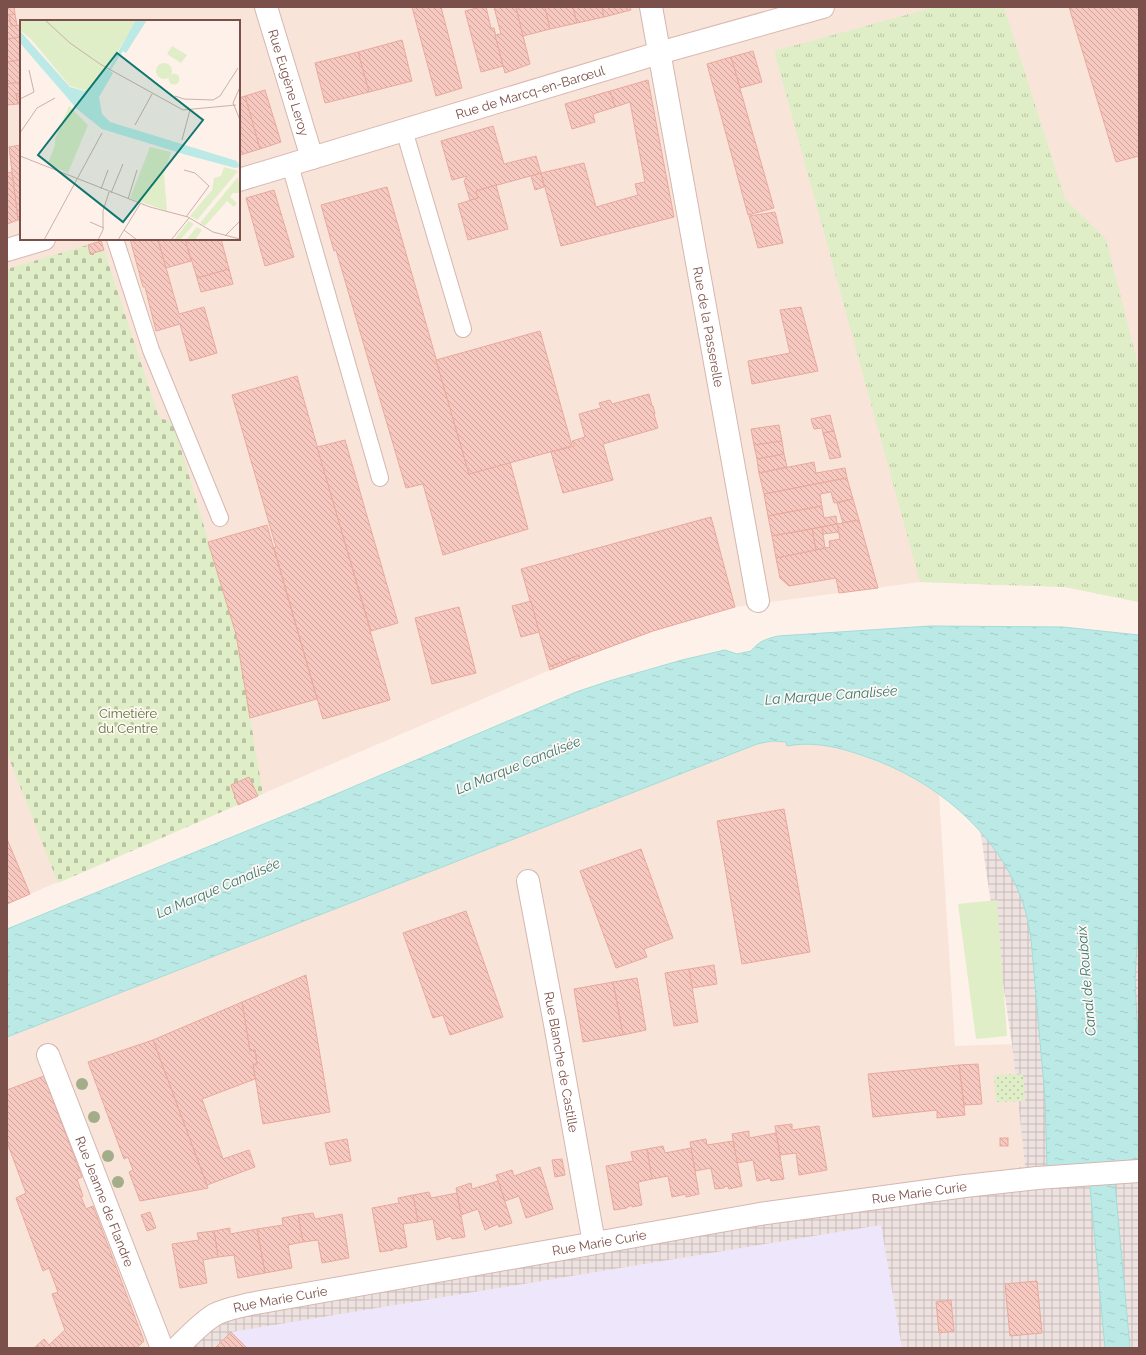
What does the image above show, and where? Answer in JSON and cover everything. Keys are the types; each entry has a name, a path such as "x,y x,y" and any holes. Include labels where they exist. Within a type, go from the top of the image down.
{"street":[{"name":"Rue Eugène Leroy","path":"266,7 312,158"},
{"name":"Rue de la Passerelle","path":"652,7 758,601"},
{"name":"Rue de Marcq-en-Barœul","path":"240,180 659,53 823,7"},
{"path":"7,250 41,240"},
{"name":"Rue Blanche de Castille","path":"528,881 556,1024 594,1243"},
{"name":"Rue Jeanne de Flandre","path":"48,1055 162,1348"},
{"name":"Rue Marie Curie","path":"177,1348 197,1328 215,1315 250,1304 760,1214 965,1186 1037,1178 1139,1171"}],"lane":[{"path":"404,130 463,329"},
{"path":"290,165 380,478"},
{"path":"115,240 151,350 220,518"}],"shaded area":[{"path":"7,7 1139,7 1139,602 1065,587 920,582 735,607 653,631 550,670 7,904"},
{"path":"959,688 1139,716 1139,1348 185,1348 212,1323 1025,1166 1012,1044"},
{"path":"772,741 786,742 787,746 802,743 827,745 855,753 896,768 939,794 955,1046 1012,1044 1025,1166 212,1323 185,1348 7,1348 7,1033 757,744"},
{"path":"881,1225 902,1348 215,1348 231,1332"}],"green space":[{"path":"935,7 1004,7 1065,199 1106,239 1139,368 1139,602 1065,587 920,582 774,51"},
{"name":"Cimetière du Centre","path":"101,241 159,418 173,422 236,634 263,794 58,883 7,753 7,269"},
{"path":"997,900 1007,1036 976,1039 958,904"},
{"path":"1023,1074 1025,1101 996,1102 994,1075"}],"water":[{"path":"930,626 1063,627 1139,635 1139,907 1135,980 1139,1060 1139,1159 1113,1162 1130,1348 1105,1348 1088,1165 1047,1169 1045,1098 1031,939 1023,903 1012,877 997,853 980,831 938,794 915,779 890,766 845,750 807,744 787,746 786,742 772,741 757,744 7,1037 7,929 315,803 576,692 609,681 682,660 725,650 737,654 751,651 763,641 778,636"}],"building":[{"path":"7,7 14,7 15,14 7,15"},
{"path":"412,7 441,7 462,88 436,96"},
{"path":"486,7 491,28 494,28 503,66 481,72 465,11"},
{"path":"494,7 516,7 530,64 505,73 495,35 501,34"},
{"path":"516,7 545,7 550,29 523,36"},
{"path":"545,7 573,7 577,23 550,29"},
{"path":"573,7 602,7 604,17 577,23"},
{"path":"602,7 630,7 631,10 604,17"},
{"path":"1069,7 1139,7 1139,156 1116,162"},
{"path":"15,14 17,26 11,26 9,15"},
{"path":"7,15 9,15 11,26 20,25 20,37 7,39"},
{"path":"20,37 20,60 7,62 7,39"},
{"path":"402,40 412,81 369,92 358,52"},
{"path":"753,51 762,82 740,88 731,57"},
{"path":"358,52 369,92 325,103 315,63"},
{"path":"731,57 774,208 748,215 707,64"},
{"path":"20,60 20,82 7,84 7,62"},
{"path":"648,80 674,217 561,246 541,173 584,163 596,207 638,195 635,184 645,182 630,102 615,107 610,91"},
{"path":"20,82 20,93 16,94 18,104 7,105 7,84"},
{"path":"265,90 281,142 260,149 245,96"},
{"path":"610,91 615,107 593,114 595,122 572,129 565,104"},
{"path":"20,93 20,104 18,104 16,94"},
{"path":"245,96 260,149 240,155 240,98"},
{"path":"493,126 504,164 536,156 541,173 476,191 478,198 470,200 464,181 467,176 452,180 441,141"},
{"path":"20,145 20,219 18,220 9,147"},
{"path":"12,172 18,220 7,224 7,173"},
{"path":"541,173 544,187 535,190 531,176"},
{"path":"496,185 508,229 468,240 458,204 478,198 476,191"},
{"path":"387,187 469,474 510,462 528,529 443,555 423,484 406,488 336,250 334,251 321,205"},
{"path":"274,190 294,257 265,266 246,198"},
{"path":"775,212 783,243 758,248 749,216"},
{"path":"130,240 158,240 179,314 204,307 217,353 190,361 180,324 156,331 145,287 143,287"},
{"path":"158,240 185,240 191,261 166,268"},
{"path":"185,240 221,240 229,269 197,278"},
{"path":"101,241 104,250 90,254 88,245"},
{"path":"229,269 233,284 201,292 197,278"},
{"path":"801,307 818,371 752,384 748,361 790,353 780,310"},
{"path":"540,331 572,446 469,474 436,360"},
{"path":"297,376 390,700 323,719 274,548 276,547 232,395"},
{"path":"649,394 658,428 603,444 613,480 563,493 551,452 574,446 572,441 585,437 579,414 601,408 599,403 610,400 612,404"},
{"path":"830,415 834,431 823,433 822,428 814,429 811,419"},
{"path":"779,425 782,441 754,445 751,429"},
{"path":"834,431 841,457 830,459 823,433"},
{"path":"345,440 398,623 371,631 317,447"},
{"path":"782,441 784,454 757,459 754,445"},
{"path":"784,454 787,467 759,473 757,459"},
{"path":"814,462 816,473 845,468 847,478 764,494 759,473"},
{"path":"847,478 853,499 834,503 831,492 820,494 822,506 768,516 764,494"},
{"path":"853,499 859,520 843,523 837,503"},
{"path":"822,506 824,518 836,516 837,524 772,536 768,516"},
{"path":"711,517 735,607 653,631 580,658 579,655 549,667 521,569"},
{"path":"859,520 878,588 839,593 836,578 789,586 780,578 776,558 830,547 829,541 840,539 837,524"},
{"path":"837,524 839,532 823,534 822,527"},
{"path":"267,525 317,699 250,718 236,634 208,542"},
{"path":"822,527 825,548 816,550 812,529"},
{"path":"812,529 816,550 776,558 772,536"},
{"path":"531,601 539,632 521,637 512,606"},
{"path":"459,607 476,673 432,684 415,618"},
{"path":"579,655 580,658 550,670 549,667"},
{"path":"249,777 258,796 238,805 231,785"},
{"path":"784,809 810,952 742,964 717,821"},
{"path":"7,839 30,894 7,904"},
{"path":"641,849 673,938 644,949 647,957 616,968 580,871"},
{"path":"466,911 503,1017 450,1035 443,1015 433,1018 403,933"},
{"path":"714,965 717,984 692,988 689,969"},
{"path":"689,969 698,1022 674,1026 665,973"},
{"path":"306,975 330,1112 263,1124 253,1064 257,1064 255,1050 250,1051 242,1002"},
{"path":"637,978 646,1030 623,1035 613,982"},
{"path":"613,982 623,1035 583,1042 574,989"},
{"path":"242,1002 250,1051 255,1050 257,1064 253,1064 255,1079 202,1099 223,1159 249,1150 255,1167 207,1185 153,1040"},
{"path":"153,1040 208,1188 140,1201 129,1172 133,1170 128,1157 124,1159 88,1062"},
{"path":"978,1064 982,1104 964,1105 959,1065"},
{"path":"959,1065 965,1115 937,1118 937,1110 873,1117 868,1074"},
{"path":"44,1076 82,1177 77,1179 83,1196 81,1197 86,1209 93,1206 144,1341 137,1348 34,1348 44,1339 49,1345 65,1330 52,1294 58,1292 49,1268 43,1271 16,1198 26,1193 7,1142 7,1090"},
{"path":"792,1124 792,1130 819,1126 827,1170 799,1175 796,1153 780,1155 775,1126"},
{"path":"749,1131 749,1138 776,1133 784,1179 771,1181 770,1178 757,1181 753,1160 737,1163 732,1134"},
{"path":"1000,1138 1008,1138 1008,1146 1000,1146"},
{"path":"347,1139 351,1161 330,1165 325,1143"},
{"path":"706,1139 707,1145 733,1141 742,1186 729,1189 728,1186 715,1189 711,1168 695,1171 690,1142"},
{"path":"663,1146 665,1153 691,1148 699,1194 686,1197 686,1194 672,1197 668,1176 652,1179 647,1149"},
{"path":"647,1149 652,1179 638,1182 642,1205 632,1207 632,1205 627,1208 614,1210 606,1166 633,1161 631,1152"},
{"path":"562,1159 565,1175 555,1177 552,1160"},
{"path":"540,1167 553,1209 526,1218 519,1196 505,1201 496,1175 512,1170 514,1176"},
{"path":"498,1181 512,1223 499,1227 498,1224 485,1230 478,1209 461,1215 456,1188 471,1183 472,1189"},
{"path":"429,1192 431,1198 457,1193 465,1237 452,1239 451,1236 437,1240 433,1219 418,1222 413,1195"},
{"path":"413,1195 418,1222 403,1224 407,1247 380,1252 372,1208 399,1203 398,1198"},
{"path":"150,1212 156,1228 147,1231 141,1215"},
{"path":"313,1213 315,1219 342,1214 349,1258 322,1263 318,1240 303,1242 298,1215"},
{"path":"298,1215 303,1242 288,1245 292,1268 265,1273 257,1229 283,1225 282,1218"},
{"path":"230,1228 230,1234 257,1229 265,1273 238,1278 234,1255 218,1257 214,1231"},
{"path":"214,1231 218,1257 203,1260 207,1283 180,1288 172,1244 199,1240 197,1233"},
{"path":"1037,1281 1042,1333 1010,1336 1005,1284"},
{"path":"951,1300 954,1331 939,1333 936,1302"},
{"path":"231,1332 247,1348 215,1348"}],"water label":[{"name":"La Marque Canalisée","path":"831,695"},
{"name":"La Marque Canalisée","path":"518,765"},
{"name":"La Marque Canalisée","path":"218,888"},
{"name":"Canal de Roubaix","path":"1086,981"}]}
